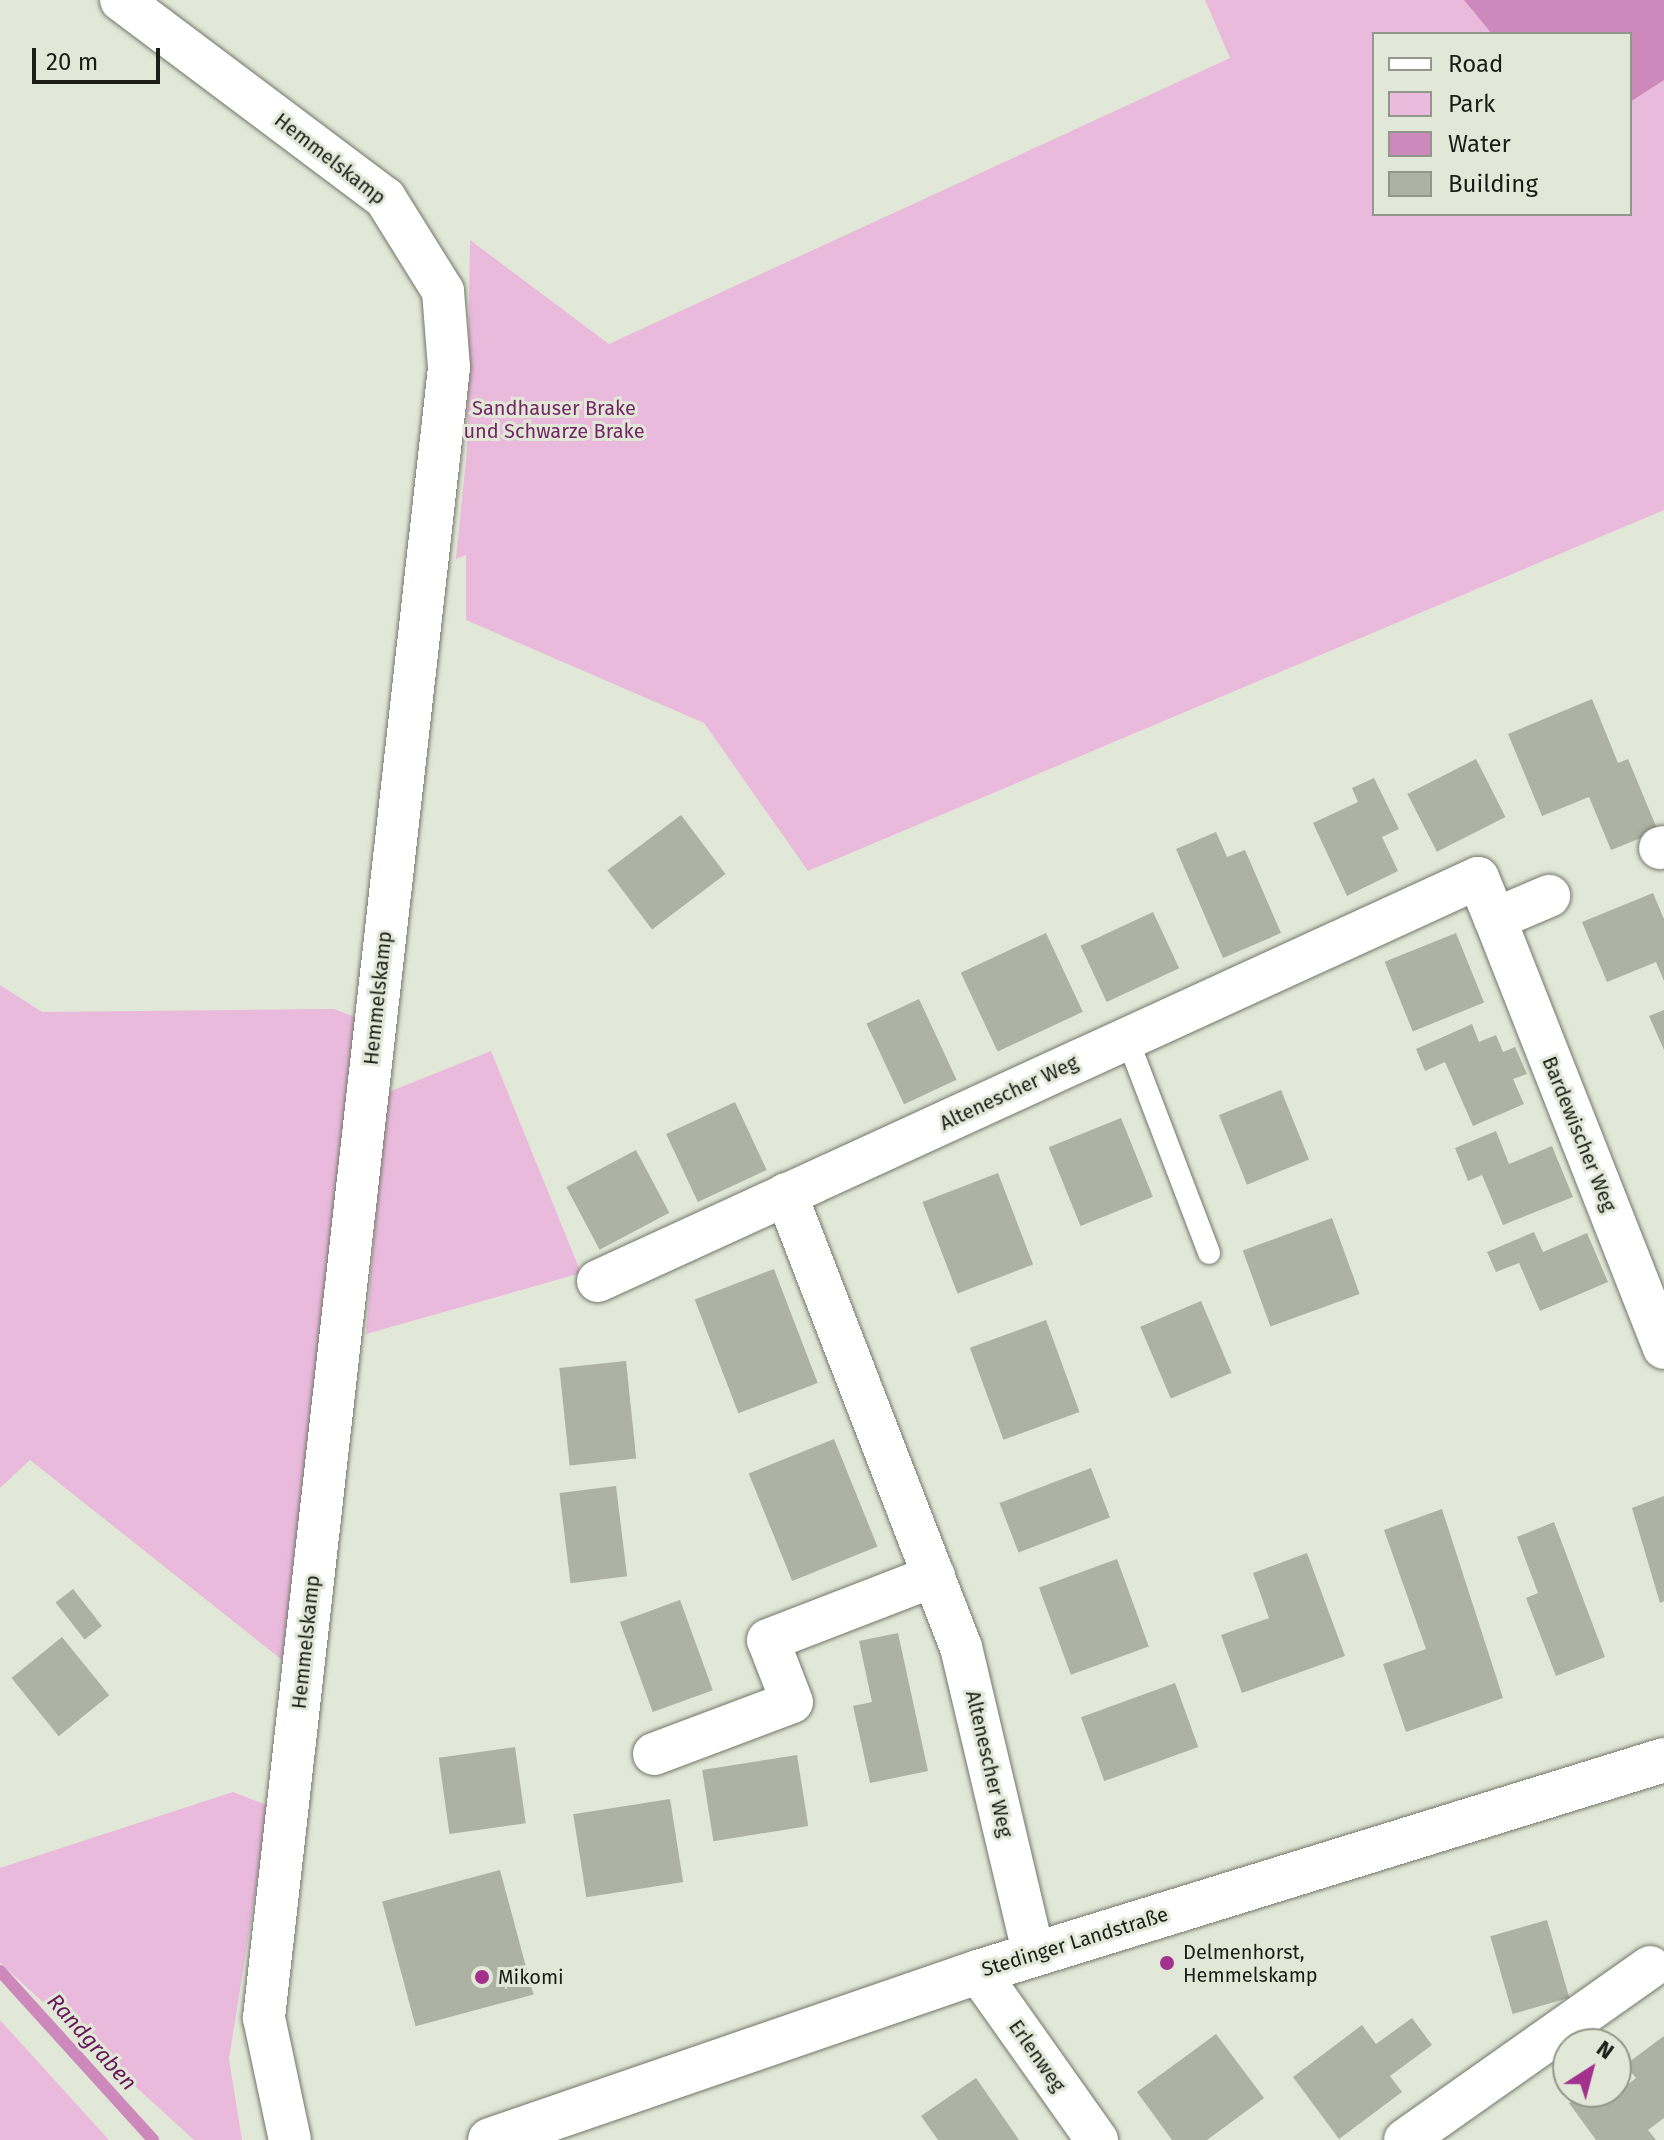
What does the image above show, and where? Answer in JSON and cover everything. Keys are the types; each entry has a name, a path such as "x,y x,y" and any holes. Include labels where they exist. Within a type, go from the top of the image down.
{"main road":[{"name":"Stedinger Landstraße","path":"490,2140 978,1972 1664,1760"}],"street":[{"name":"Hemmelskamp","path":"121,0 385,198 443,291 448,353 264,2018 290,2140"},
{"name":"Bardewischer Weg","path":"1231,991 1478,878 1664,1348"},
{"path":"1495,919 1549,896"},
{"name":"Altenescher Weg","path":"598,1281 1231,991"},
{"name":"Altenescher Weg","path":"786,1194 961,1647 1034,1955"},
{"path":"654,1754 792,1702 768,1640 934,1576"},
{"path":"1405,2140 1650,1967"},
{"name":"Erlenweg","path":"978,1972 1097,2140"}],"lane":[{"path":"1127,1038 1209,1253"}],"green space":[{"name":"Sandhauser Brake und Schwarze Brake","path":"1205,0 1664,0 1664,510 808,871 704,723 466,620 466,555 456,559 467,451 470,240 609,344 1230,58"},
{"path":"0,985 42,1012 334,1009 363,1020 291,1667 30,1460 0,1488"},
{"path":"491,1051 581,1273 366,1334 386,1093"},
{"path":"233,1792 269,1806 229,2059 242,2140 194,2140 0,1963 0,1868"},
{"path":"0,2020 109,2140 0,2140"}],"water":[{"path":"1464,0 1664,0 1664,80 1632,101 1632,32 1490,32"}],"building":[{"path":"1592,699 1618,763 1628,759 1658,831 1611,850 1589,797 1542,816 1508,734"},
{"path":"1476,759 1506,817 1437,852 1407,794"},
{"path":"1374,778 1399,829 1382,837 1398,871 1347,896 1313,823 1358,802 1352,788"},
{"path":"681,815 726,874 652,929 608,870"},
{"path":"1216,832 1227,857 1245,850 1281,933 1223,958 1176,849"},
{"path":"1653,893 1664,919 1664,981 1656,962 1607,982 1582,922"},
{"path":"1153,912 1179,968 1107,1002 1080,946"},
{"path":"1046,933 1083,1012 998,1052 961,973"},
{"path":"1456,933 1484,1003 1413,1031 1385,962"},
{"path":"919,999 957,1080 904,1104 866,1024"},
{"path":"1664,1010 1664,1050 1649,1016"},
{"path":"1472,1024 1479,1042 1496,1035 1503,1052 1515,1047 1527,1074 1513,1079 1524,1104 1473,1126 1445,1062 1425,1071 1416,1049"},
{"path":"1281,1090 1309,1160 1247,1185 1219,1115"},
{"path":"735,1102 767,1170 698,1202 666,1134"},
{"path":"1121,1118 1153,1197 1081,1226 1049,1147"},
{"path":"1496,1131 1509,1164 1552,1146 1573,1197 1503,1225 1482,1175 1468,1181 1455,1148"},
{"path":"636,1150 669,1213 600,1250 566,1187"},
{"path":"998,1173 1033,1264 958,1294 922,1202"},
{"path":"1332,1218 1360,1294 1270,1327 1243,1250"},
{"path":"1534,1232 1543,1252 1587,1233 1608,1282 1540,1311 1519,1263 1496,1272 1487,1252"},
{"path":"774,1269 818,1383 738,1413 695,1299"},
{"path":"1201,1301 1231,1373 1171,1399 1140,1327"},
{"path":"1046,1320 1080,1412 1003,1440 970,1348"},
{"path":"626,1361 636,1458 570,1465 559,1368"},
{"path":"834,1439 877,1547 792,1581 749,1473"},
{"path":"1091,1468 1110,1517 1019,1553 1000,1503"},
{"path":"616,1486 627,1576 571,1583 559,1493"},
{"path":"1664,1496 1664,1601 1660,1603 1632,1508"},
{"path":"1442,1509 1503,1698 1406,1732 1383,1664 1426,1649 1384,1530"},
{"path":"1554,1522 1605,1657 1556,1676 1526,1598 1538,1593 1517,1537"},
{"path":"1307,1553 1345,1656 1242,1693 1221,1635 1269,1618 1253,1573"},
{"path":"1117,1559 1149,1646 1071,1675 1039,1587"},
{"path":"73,1589 102,1626 85,1640 56,1603"},
{"path":"680,1600 713,1690 653,1712 620,1622"},
{"path":"898,1633 928,1771 870,1783 853,1706 872,1702 859,1641"},
{"path":"62,1637 109,1695 59,1736 11,1678"},
{"path":"1175,1683 1198,1747 1104,1781 1081,1717"},
{"path":"515,1747 526,1823 449,1834 439,1758"},
{"path":"797,1755 808,1826 713,1841 702,1770"},
{"path":"670,1799 683,1882 586,1897 573,1814"},
{"path":"500,1870 533,1995 416,2026 382,1902"},
{"path":"1547,1920 1569,1998 1513,2014 1490,1936"},
{"path":"1412,2018 1432,2045 1390,2076 1402,2092 1339,2139 1293,2077 1362,2025 1376,2044"},
{"path":"1216,2034 1264,2098 1207,2140 1172,2140 1137,2092"},
{"path":"1664,2036 1664,2118 1648,2130 1656,2140 1596,2140 1573,2108 1632,2108 1632,2081 1636,2078 1632,2073 1632,2060"},
{"path":"976,2078 1019,2140 938,2140 921,2116"}],"waterway":[{"name":"Randgraben","path":"0,1971 153,2140"}],"place":[{"name":"Delmenhorst, Hemmelskamp","path":"1167,1963"},
{"name":"Mikomi","path":"482,1977"}]}
